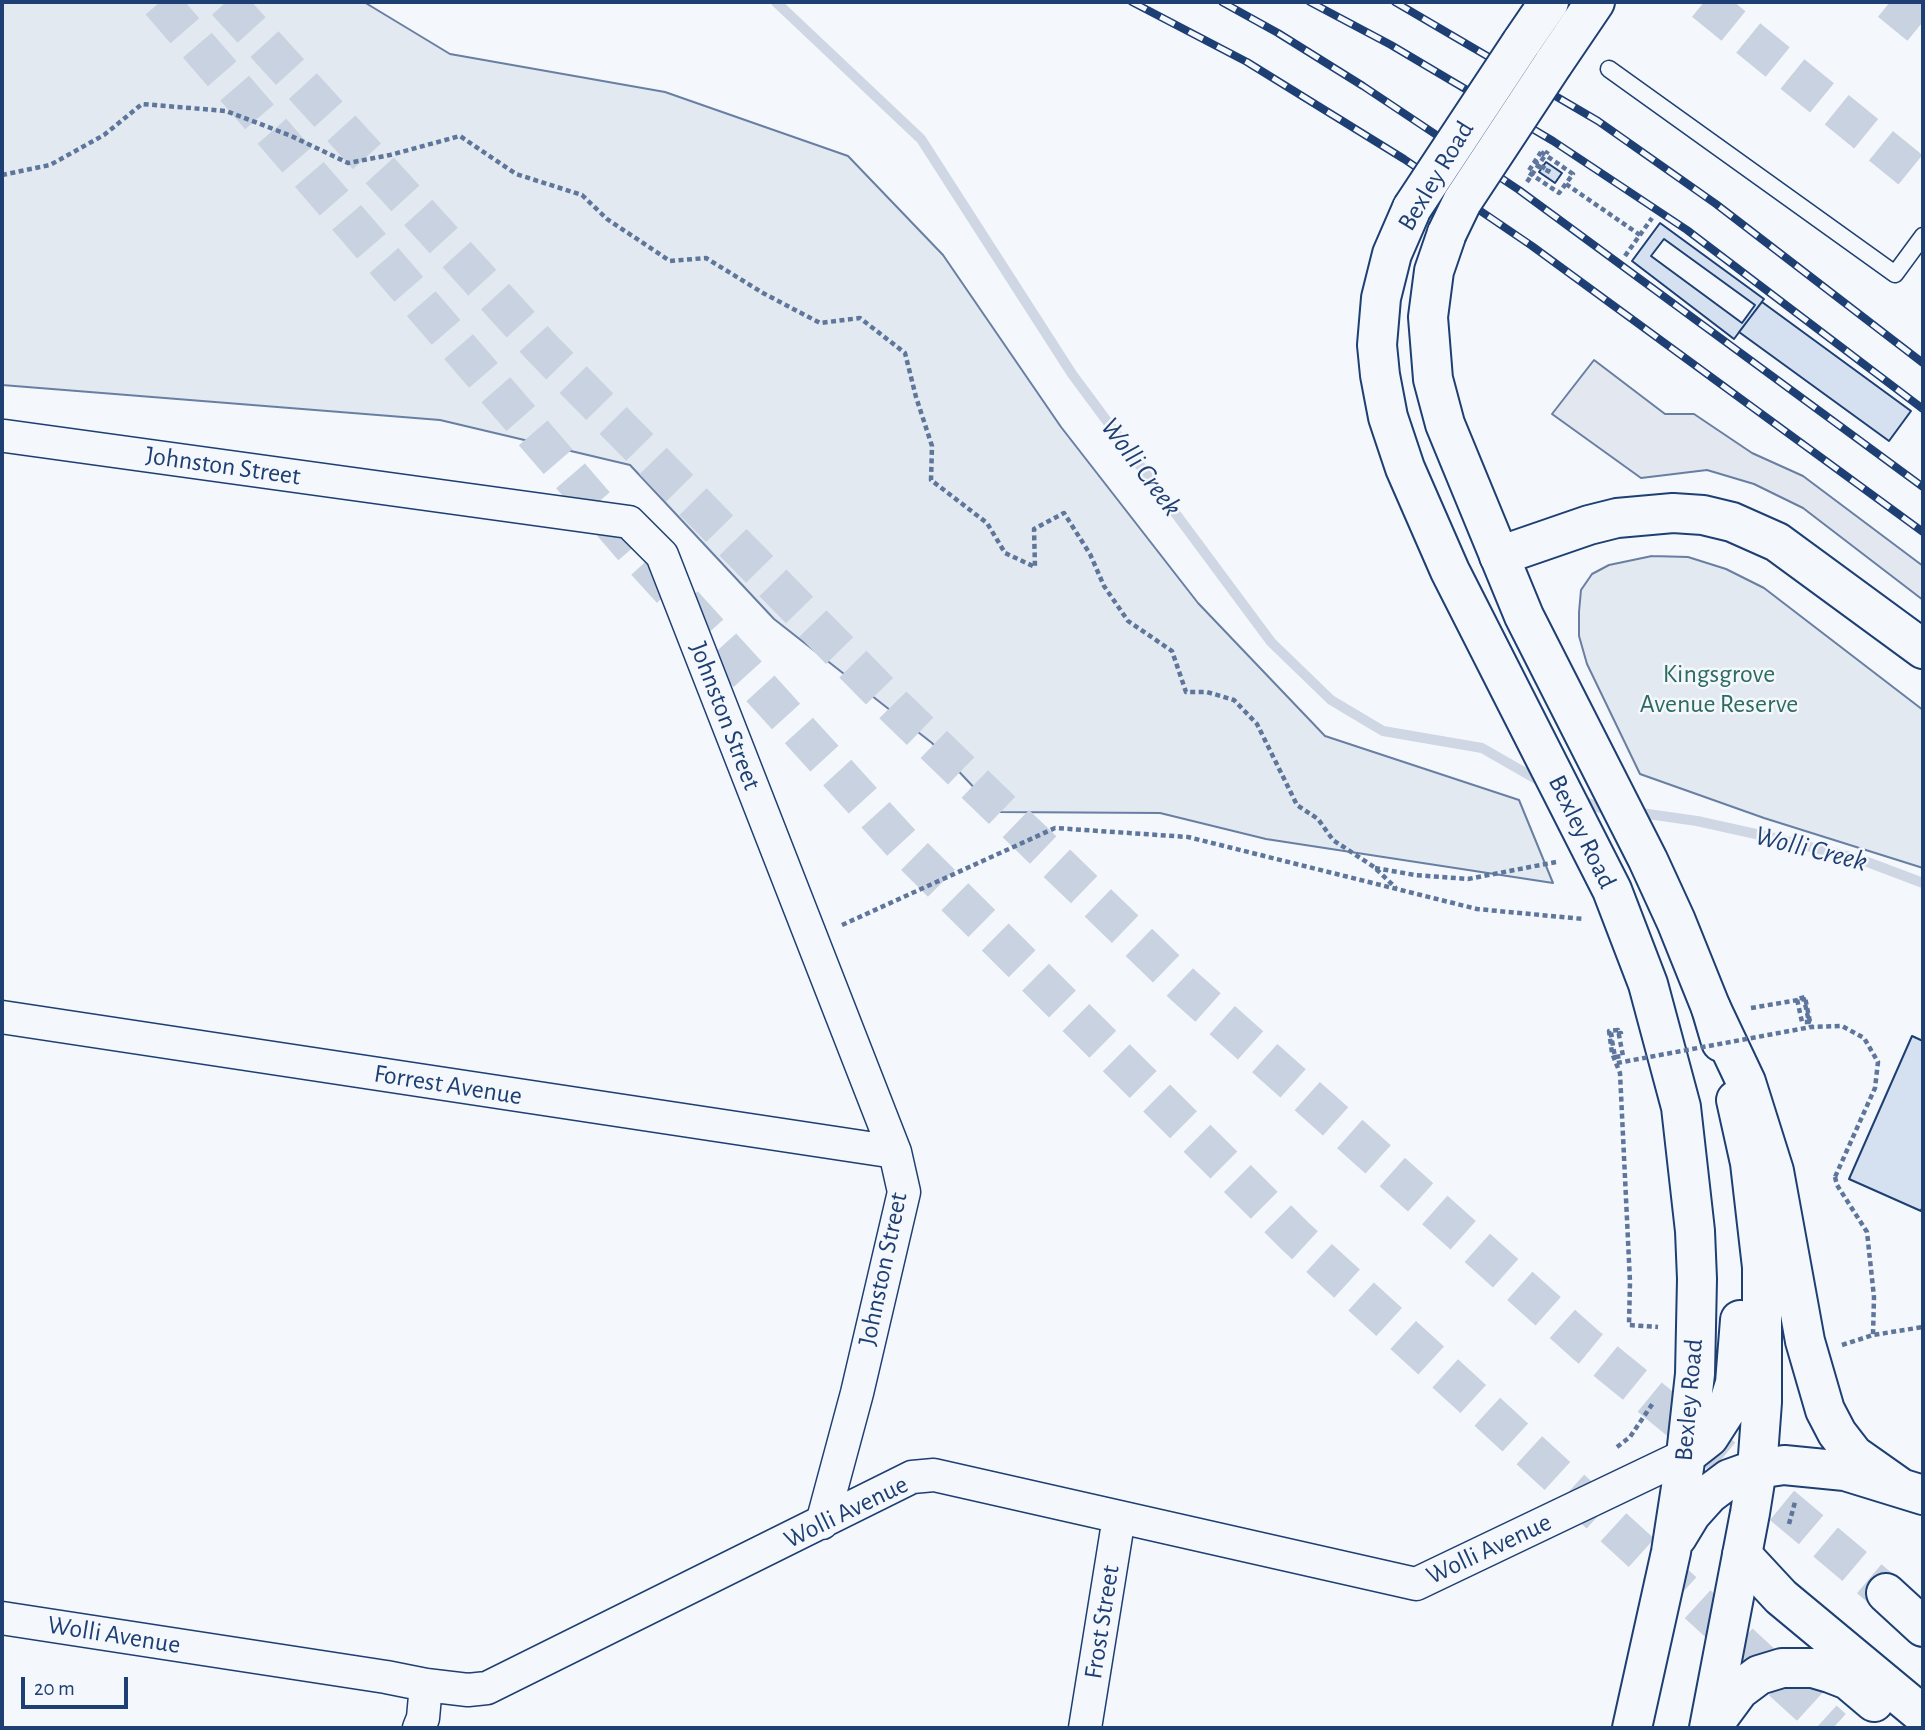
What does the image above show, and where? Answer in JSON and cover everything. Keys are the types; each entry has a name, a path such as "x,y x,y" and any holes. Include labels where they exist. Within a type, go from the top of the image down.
{"main road":[{"name":"Bexley Road","path":"1549,2 1412,208 1392,254 1381,298 1377,345 1388,417 1405,468 1450,571 1532,734 1575,850 1612,890 1648,984 1681,1107 1690,1171 1697,1279 1695,1374 1671,1552 1632,1728"},
{"name":"Bexley Road","path":"1595,2 1462,202 1447,233 1434,271 1428,334 1433,379 1445,424 1524,616 1648,860 1676,921 1728,1009 1732,1081 1751,1172 1760,1237 1764,1302 1762,1402 1757,1469 1710,1728"},
{"path":"1450,571 1617,518 1673,513 1703,515 1732,522 1777,542 1923,649"},
{"path":"1728,1009 1746,1082 1774,1171 1805,1341 1825,1410 1837,1433 1854,1455 1910,1490"},
{"path":"1751,1172 1738,1235 1740,1320 1733,1390 1719,1424 1709,1437 1686,1455 1689,1478 1699,1504 1720,1535 1781,1597 1923,1715"},
{"path":"1671,1552 1677,1535 1699,1504 1729,1479 1757,1469 1784,1465 1826,1468 1855,1473 1910,1490"},
{"path":"1886,1594 1923,1627"},
{"path":"1710,1728 1748,1683 1771,1670 1793,1667 1813,1668 1847,1680 1909,1728"}],"street":[{"name":"Johnston Street","path":"5,436 629,522 663,555 895,1152 904,1192 857,1393 822,1523"},
{"name":"Forrest Avenue","path":"2,1017 895,1152"},
{"name":"Wolli Avenue","path":"2,1618 468,1690 487,1688 912,1477 934,1475 1416,1584 1686,1455"},
{"name":"Frost Street","path":"1085,1728 1119,1517"},
{"path":"419,1728 423,1718 426,1685"}],"lane":[{"path":"1609,69 1895,274 1923,236"}],"path":[{"path":"2,175 50,165 104,135 142,104 226,111 289,135 348,163 460,136 516,174 582,195 607,219 670,261 706,258 763,293 820,323 860,318 905,353 932,446 931,480 987,523 1005,553 1035,568 1034,529 1064,513 1090,554 1104,586 1128,621 1172,652 1186,692 1208,692 1234,700 1257,724 1297,805 1318,819 1333,840 1374,867 1396,888"},
{"path":"1527,182 1534,162 1548,151"},
{"path":"1541,152 1573,174 1566,184 1559,194 1528,172 1541,152"},
{"path":"1534,162 1550,172"},
{"path":"1566,184 1640,235"},
{"path":"1625,256 1652,218"},
{"path":"838,927 1055,828 1188,837 1477,909 1593,920"},
{"path":"1374,867 1415,875 1468,879 1575,850"},
{"path":"1728,1009 1769,1005 1793,1001 1804,999 1809,1021 1802,1022 1799,1011 1797,999 1805,997 1811,1027"},
{"path":"1617,1063 1811,1027 1842,1026 1864,1038 1878,1062 1875,1088 1835,1177 1837,1185 1867,1233 1874,1297 1873,1335"},
{"path":"1621,1033 1611,1035 1615,1057 1623,1056 1621,1043 1618,1030 1609,1031 1612,1053 1620,1073 1630,1282 1629,1325 1669,1328"},
{"path":"1839,1346 1873,1335 1923,1327"},
{"path":"1612,1451 1630,1437 1642,1422 1656,1395"}],"green space":[{"path":"2,2 364,2 450,54 665,92 848,156 943,255 1061,427 1198,603 1325,736 1519,800 1553,883 1266,839 1160,813 997,812 932,743 774,619 630,465 440,420 2,385"},
{"name":"Kingsgrove Avenue Reserve","path":"1652,556 1688,557 1726,569 1764,588 1923,710 1923,868 1764,818 1640,774 1587,664 1579,636 1579,612 1581,590 1592,574 1609,565"}],"shaded area":[{"path":"1594,360 1665,414 1694,414 1752,453 1803,476 1923,566 1923,600 1803,508 1754,484 1707,470 1641,478 1552,414"}],"building":[{"path":"1546,162 1562,173 1555,183 1539,172"},
{"path":"1660,223 1764,299 1734,339 1632,261"},
{"path":"1664,239 1755,305 1742,323 1651,256"},
{"path":"1762,302 1911,411 1889,441 1739,332"},
{"path":"1912,1036 1923,1041 1921,1211 1849,1179"}],"waterway":[{"name":"Wolli Creek","path":"776,2 921,139 1072,374 1271,642 1331,700 1383,731 1482,748 1543,783"},
{"name":"Wolli Creek","path":"1577,798 1600,808 1611,809"},
{"name":"Wolli Creek","path":"1634,812 1697,821 1783,840 1862,860 1923,883"}],"tunnel":[{"path":"160,2 639,555 904,846 1295,1236 1833,1728"},
{"path":"226,2 542,348 894,706 1184,986 1586,1345 1886,1593"},
{"path":"1704,2 1923,180"},
{"path":"1890,2 1923,29"}],"railway":[{"path":"1132,2 1247,62 1404,159 1532,246 1923,532"},
{"path":"1222,2 1363,86 1519,190 1923,487"},
{"path":"1310,2 1391,45 1553,141 1687,230 1923,409"},
{"path":"1395,2 1598,121 1716,204 1923,363"}]}
